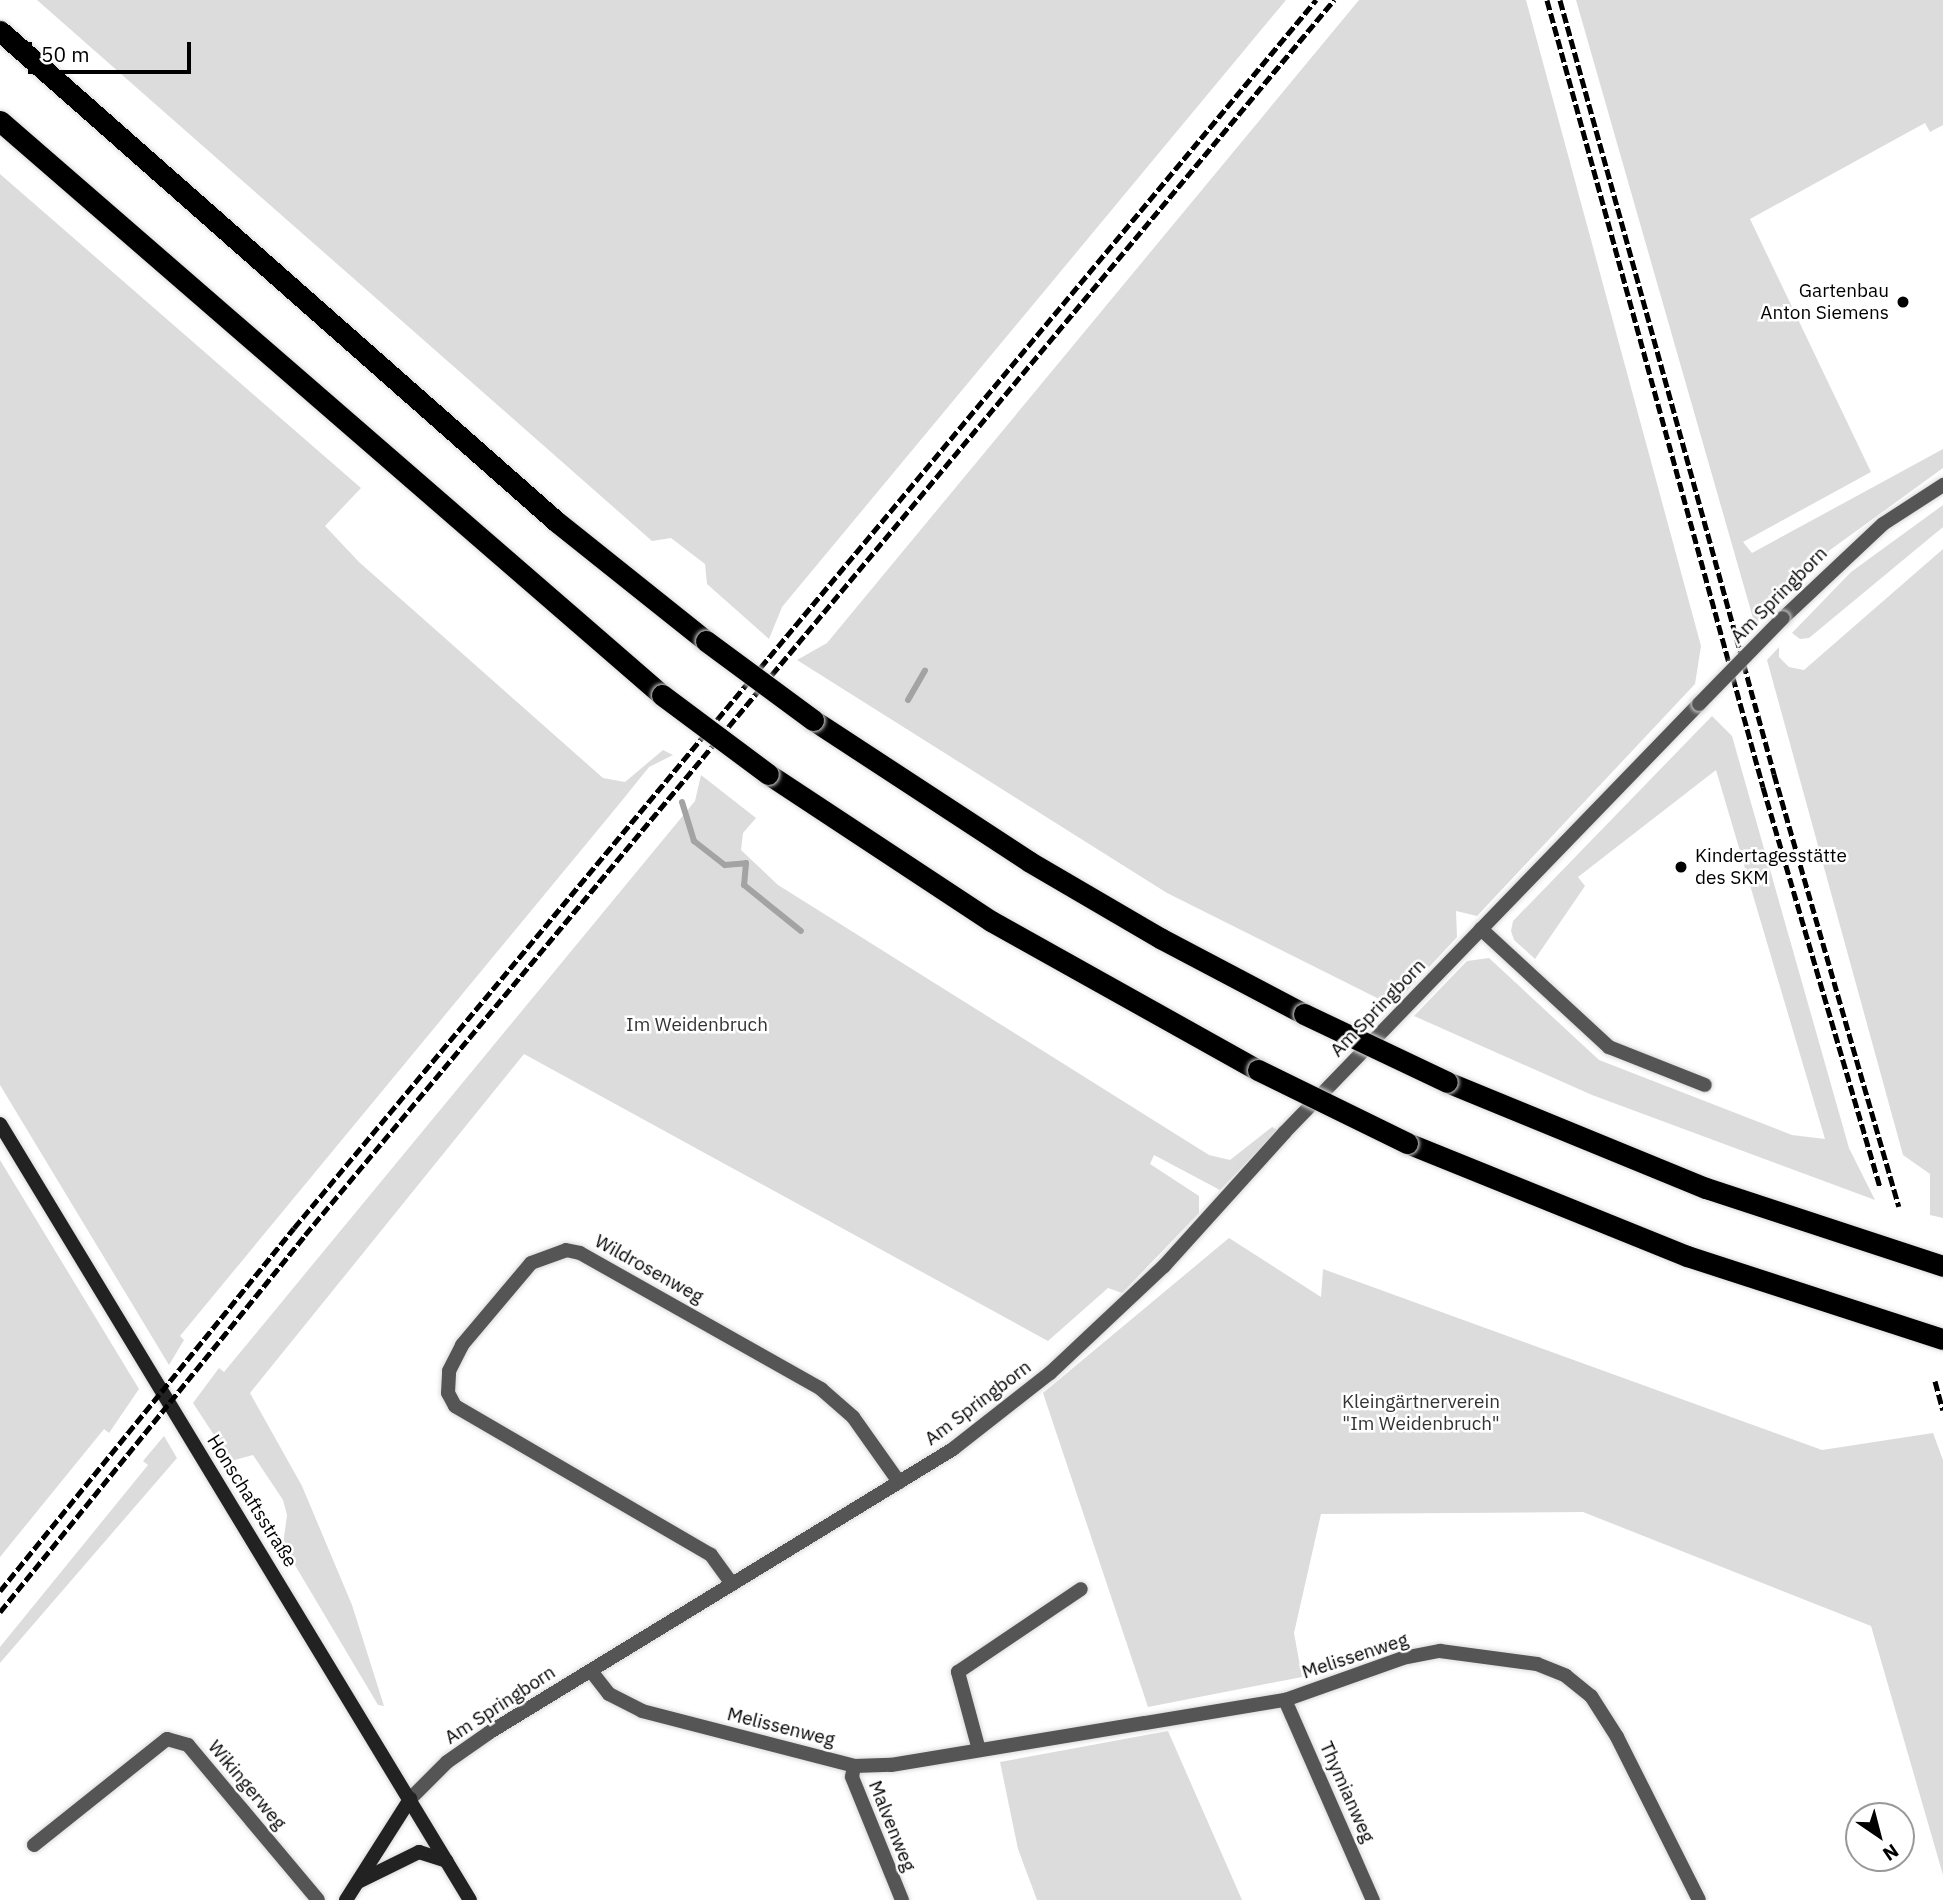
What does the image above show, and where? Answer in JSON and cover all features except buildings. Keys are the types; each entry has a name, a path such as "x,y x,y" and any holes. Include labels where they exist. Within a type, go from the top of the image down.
{"highway":[{"path":"0,31 557,522 706,641 813,720 1030,862 1160,939 1304,1014 1447,1082 1706,1188 1943,1266"},
{"path":"0,121 662,695 768,774 991,921 1258,1070 1407,1143 1687,1256 1943,1339"}],"street":[{"name":"Am Springborn","path":"410,1799 447,1762 899,1482 1017,1400 1131,1297 1481,929 1783,618 1874,531 1943,485"},
{"path":"1481,929 1609,1047 1705,1085"},
{"name":"Honschaftsstraße","path":"0,1124 470,1900"},
{"name":"Wildrosenweg","path":"732,1584 710,1555 455,1406 448,1394 450,1371 462,1345 531,1263 566,1250 580,1253 821,1389 853,1416 899,1482"},
{"path":"979,1751 958,1672 1081,1589"},
{"name":"Melissenweg","path":"591,1671 609,1694 642,1711 854,1766 979,1751 1285,1700 1403,1658 1440,1651 1537,1664 1566,1676 1591,1696 1617,1737 1699,1900"},
{"name":"Thymianweg","path":"1285,1700 1373,1900"},
{"name":"Wikingerweg","path":"34,1845 167,1739 188,1745 318,1900"},
{"name":"Malvenweg","path":"854,1766 852,1777 902,1900"},
{"path":"346,1900 410,1799"},
{"path":"357,1882 419,1852 447,1861"}],"green space":[{"path":"37,0 1286,0 782,607 769,639 707,584 705,564 671,538 652,541"},
{"path":"1359,0 1526,0 1701,646 1695,684 1477,916 1456,911 1457,937 1393,1006 1167,893 797,660 827,643"},
{"path":"1576,0 1943,0 1943,125 1930,132 1925,123 1750,219 1871,472 1743,542 1752,553 1943,449 1943,468 1830,550 1755,625"},
{"path":"0,174 361,488 325,526 359,562 603,778 625,782 663,750 673,755 649,767 180,1336 184,1340 169,1365 0,1085"},
{"path":"1943,505 1943,527 1809,638 1800,639 1792,633 1851,572"},
{"path":"1943,549 1943,1218 1930,1215 1930,1174 1903,1155 1767,660 1779,647 1779,657 1789,667 1804,670"},
{"path":"1712,716 1732,736 1849,1148 1875,1200 1592,1095 1414,1016 1467,961 1489,958 1599,1060 1792,1135 1825,1139 1716,770 1578,877 1585,886 1535,959 1514,940 1511,931 1513,921"},
{"name":"Im Weidenbruch","path":"701,775 756,818 743,833 741,850 778,885 1209,1155 1230,1160 1272,1127 1278,1130 1220,1190 1154,1155 1150,1164 1199,1196 1199,1213 1122,1293 1108,1288 1048,1341 524,1054 250,1393 302,1486 352,1605 384,1706 378,1705 283,1545 287,1515 283,1500 253,1455 231,1461 193,1403 219,1368 224,1372 695,801"},
{"path":"0,1160 139,1389 109,1433 104,1429 0,1557"},
{"name":"Kleingärtnerverein \"Im Weidenbruch\"","path":"1229,1238 1321,1297 1323,1269 1822,1450 1933,1433 1943,1460 1943,1875 1871,1626 1583,1512 1321,1514 1294,1633 1302,1677 1148,1707 1043,1393"},
{"path":"164,1436 177,1458 0,1663 0,1647 148,1465 143,1461"},
{"path":"1168,1731 1242,1900 1037,1900 1018,1849 1000,1762"}],"waterway":[{"path":"908,700 925,670"},
{"path":"682,802 694,841 725,865 746,863 744,885 801,931"}],"railway":[{"path":"0,1591 294,1228 1316,0"},
{"path":"0,1612 305,1235 1334,0"},
{"path":"1547,0 1763,787 1880,1186"},
{"path":"1560,0 1774,774 1899,1206"},
{"path":"1935,1381 1943,1410"}],"place":[{"name":"Gartenbau Anton Siemens","path":"1903,302"},
{"name":"Kindertagesstätte des SKM","path":"1681,867"}]}
